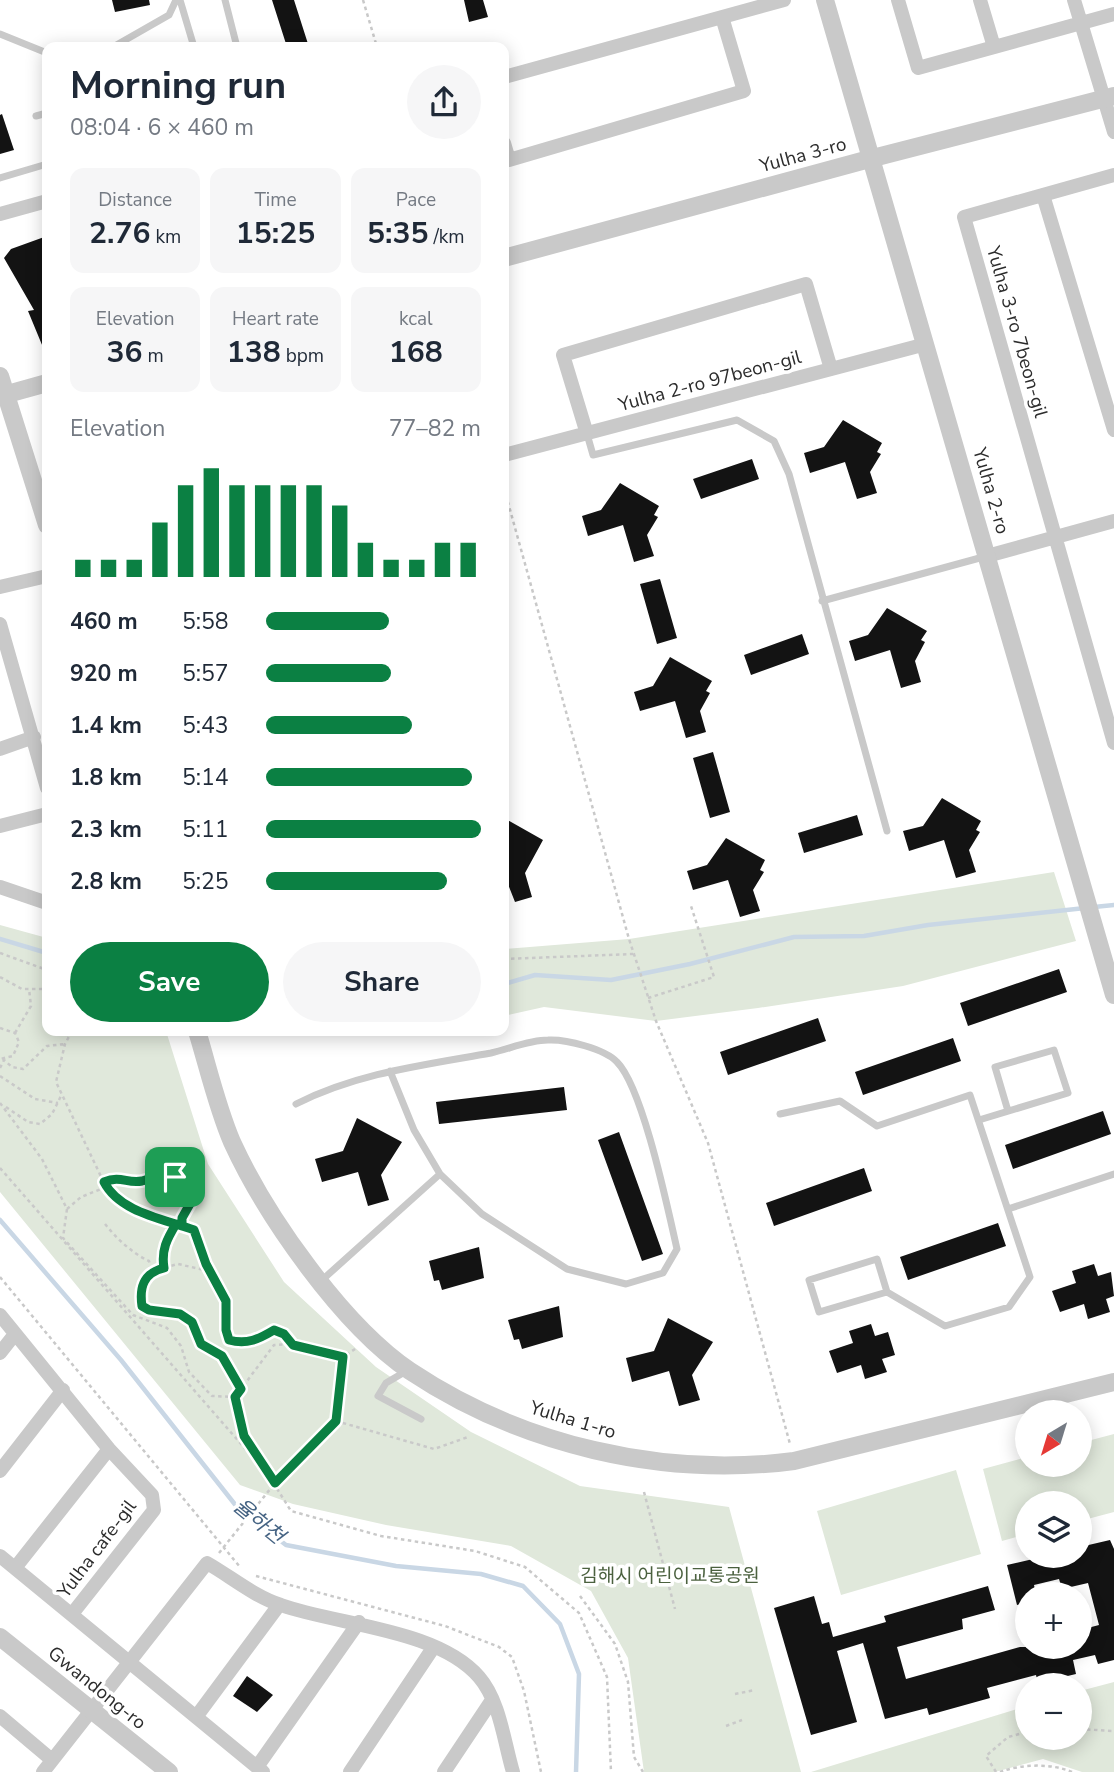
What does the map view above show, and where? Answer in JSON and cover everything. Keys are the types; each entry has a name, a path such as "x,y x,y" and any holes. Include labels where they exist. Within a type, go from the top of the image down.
{"street":[{"path":"509,76 784,0"},
{"name":"Yulha 2-ro","path":"825,0 1095,930 1109,956 1114,995"},
{"path":"898,0 918,68 1114,14"},
{"path":"980,0 994,47"},
{"path":"1074,0 1109,98 1114,132"},
{"path":"509,160 744,90 722,17"},
{"name":"Yulha 3-ro","path":"509,257 873,158 1109,98"},
{"name":"Yulha 3-ro 7beon-gil","path":"1114,175 964,217 1114,743"},
{"path":"1043,195 1114,430"},
{"path":"0,214 42,202"},
{"path":"587,433 563,355 806,284 831,369"},
{"name":"Yulha 2-ro 97beon-gil","path":"509,455 926,344"},
{"path":"0,376 3,395 42,510"},
{"path":"3,395 42,384"},
{"path":"987,556 1114,521"},
{"path":"0,587 42,577"},
{"path":"0,624 6,664 34,737 42,768"},
{"path":"0,749 34,737"},
{"path":"0,826 42,815"},
{"path":"0,887 42,901"},
{"name":"Yulha 1-ro","path":"198,1036 232,1140 272,1217 320,1282 374,1341 409,1370 475,1408 548,1437 625,1458 693,1466 750,1467 794,1461 1114,1382"},
{"name":"Yulha cafe-gil","path":"0,1315 109,1449 152,1495 154,1510 72,1614 260,1770"},
{"path":"0,1353 15,1334"},
{"path":"0,1471 63,1390"},
{"path":"15,1568 109,1449"},
{"path":"0,1556 72,1614"},
{"path":"43,1772 207,1563 279,1605 359,1622 455,1657 480,1677 492,1700 513,1772"},
{"path":"195,1717 279,1605"},
{"path":"260,1770 359,1622"},
{"name":"Gwandong-ro","path":"0,1637 169,1772"},
{"path":"350,1772 433,1648"},
{"path":"444,1772 492,1700"},
{"path":"0,1716 52,1760"}],"lane":[{"path":"122,42 169,15 178,0"},
{"path":"178,0 192,42"},
{"path":"225,0 236,42"},
{"path":"0,34 42,51"},
{"path":"36,116 42,114"},
{"path":"0,178 42,165"},
{"path":"587,433 593,455 737,420 774,440 789,474 887,831"},
{"path":"822,601 987,556"},
{"path":"296,1104 330,1087 390,1071 547,1040 577,1043 617,1061 628,1078 644,1122 677,1249 663,1273 626,1284 567,1269 482,1214 440,1174 414,1130 390,1071"},
{"path":"979,1120 1068,1093 1054,1050 995,1067 1008,1111"},
{"path":"779,1114 839,1101 877,1126 970,1095 1030,1277 1009,1307 945,1326 887,1292 877,1259 809,1280 819,1312 887,1292"},
{"path":"320,1282 440,1174"},
{"path":"1008,1209 1114,1174"},
{"path":"409,1370 386,1383 378,1395 421,1419"}],"path":[{"path":"363,0 376,42"},
{"path":"509,506 643,983 708,1143 794,1461"},
{"path":"648,998 714,977 691,906"},
{"path":"0,953 42,968"},
{"path":"509,959 634,954"},
{"path":"0,977 22,989 42,989"},
{"path":"15,1032 31,1006 29,989"},
{"path":"0,1028 15,1032"},
{"path":"2,1059 17,1052 19,1042 15,1032"},
{"path":"69,1036 56,1082 106,1187 150,1217 194,1230 226,1301 226,1330 229,1340 241,1343 257,1339 274,1330 284,1334 293,1345"},
{"path":"2,1059 12,1067 23,1069 47,1046 65,1044"},
{"path":"0,1068 2,1059"},
{"path":"0,1076 35,1099 58,1103"},
{"path":"1,1104 28,1122 40,1124 52,1114 62,1094"},
{"path":"1,1104 42,1159 67,1209 63,1238 133,1315 167,1328 180,1346 189,1372 212,1396 235,1397"},
{"path":"0,1168 275,1483"},
{"path":"104,1182 116,1177 141,1181 153,1175 175,1177 189,1190 191,1202 182,1218 182,1226"},
{"path":"67,1209 81,1196 106,1187"},
{"path":"105,1224 122,1238 127,1248 149,1261 151,1271 140,1293 142,1306 149,1310 180,1314 192,1322 201,1344 222,1356 241,1389"},
{"path":"164,1268 162,1255 176,1224"},
{"path":"151,1271 188,1264 206,1272 210,1270"},
{"path":"0,1277 227,1547"},
{"path":"216,1556 275,1483 336,1421 343,1357 347,1352 374,1341"},
{"path":"343,1357 293,1345 274,1345 235,1397 244,1436 291,1511 381,1536 475,1550 525,1567 579,1613 607,1677 611,1772"},
{"path":"336,1421 434,1449 468,1437"},
{"path":"644,1492 675,1609"},
{"path":"580,1596 615,1644 628,1682 635,1757 643,1772"},
{"path":"735,1694 755,1690"},
{"path":"726,1726 742,1720"},
{"path":"1092,1730 1112,1731"},
{"path":"1015,1735 1008,1737 986,1756 998,1772 1014,1767 1060,1767 1072,1772"}],"green space":[{"path":"1054,872 1076,941 903,986 758,1008 656,1021 544,1007 509,1015 509,949 629,939"},
{"name":"김해시 어린이교통공원","path":"0,925 42,937 42,1036 168,1036 208,1164 284,1282 376,1367 471,1432 580,1486 729,1507 801,1772 644,1772 628,1658 591,1591 511,1546 386,1525 293,1504 240,1485 0,1192"},
{"path":"1114,1434 1114,1512 1092,1518 1092,1491 1015,1491 1015,1537 1002,1541 983,1469 1015,1460 1015,1477 1092,1477 1092,1440"},
{"path":"956,1470 981,1554 841,1595 817,1511"},
{"path":"1114,1682 1114,1772 1082,1772 1043,1759 995,1772 811,1772 1015,1710 1015,1750 1092,1750 1092,1688"}],"building":[{"path":"112,0 149,0 150,5 115,12"},
{"path":"272,0 294,0 307,42 285,42"},
{"path":"464,0 483,0 488,17 469,22"},
{"path":"2,114 14,150 0,154 0,115"},
{"path":"42,238 42,345 28,311 34,310 4,258 11,249"},
{"path":"843,420 882,443 877,452 881,454 870,472 877,493 857,499 845,462 810,473 804,453 824,447"},
{"path":"752,459 759,479 701,499 693,479"},
{"path":"620,483 659,506 654,515 658,517 647,535 654,556 634,562 623,525 588,536 582,516 601,510"},
{"path":"660,579 677,638 657,644 640,584"},
{"path":"887,608 927,631 921,640 925,642 915,661 921,682 901,688 890,650 855,661 849,641 868,635"},
{"path":"802,634 809,654 751,675 744,655"},
{"path":"670,657 712,681 706,691 710,693 700,711 706,732 686,738 675,701 640,711 634,692 653,686"},
{"path":"713,752 730,812 710,818 693,758"},
{"path":"942,798 981,821 976,830 980,832 969,850 976,872 956,878 944,840 909,851 903,831 923,826"},
{"path":"857,815 863,835 804,853 798,833"},
{"path":"509,821 543,840 525,873 532,897 515,902 509,887"},
{"path":"726,838 765,860 760,870 764,872 753,890 760,911 740,917 728,880 693,890 687,871 707,865"},
{"path":"1059,969 1067,992 968,1026 960,1003"},
{"path":"818,1018 826,1041 728,1075 720,1052"},
{"path":"953,1038 961,1061 863,1095 855,1072"},
{"path":"564,1087 567,1110 439,1124 436,1102"},
{"path":"1103,1111 1111,1134 1013,1169 1005,1145"},
{"path":"357,1118 402,1142 381,1175 389,1200 368,1206 358,1172 322,1182 315,1159 343,1151"},
{"path":"619,1132 663,1254 642,1261 598,1140"},
{"path":"864,1168 872,1191 774,1226 766,1203"},
{"path":"998,1223 1006,1246 908,1280 900,1257"},
{"path":"479,1247 484,1278 442,1290 439,1280 434,1281 429,1261"},
{"path":"1094,1264 1098,1276 1111,1272 1114,1296 1106,1299 1110,1312 1088,1319 1084,1304 1060,1312 1052,1291 1076,1283 1072,1271"},
{"path":"559,1306 563,1337 522,1349 519,1339 514,1340 508,1320"},
{"path":"668,1318 713,1342 692,1375 700,1400 679,1406 669,1371 632,1382 626,1358 654,1351"},
{"path":"871,1324 875,1336 888,1332 895,1355 882,1359 887,1372 865,1379 861,1365 837,1373 829,1351 853,1343 849,1331"},
{"path":"1110,1540 1114,1549 1114,1660 1098,1664 1095,1655 1092,1656 1092,1627 1099,1625 1092,1598 1092,1582 1060,1582 1059,1579 1046,1582 1015,1582 1015,1597 1007,1565 1015,1563 1015,1568 1092,1568 1092,1544"},
{"path":"988,1586 995,1610 962,1619 963,1629 897,1647 906,1679 1015,1648 1015,1659 1077,1659 1073,1660 1076,1673 1015,1673 1015,1681 987,1688 990,1698 929,1715 927,1708 885,1719 863,1643 837,1651 857,1722 811,1735 774,1608 814,1596 822,1624 829,1622 833,1637 886,1622 884,1616"},
{"path":"247,1676 273,1695 257,1712 233,1696"}],"waterway":[{"path":"1094,907 1114,905"},
{"path":"509,983 535,975 611,980 690,964 794,937 864,936 928,925 1085,908"},
{"path":"0,939 42,952"},
{"name":"율하천","path":"0,1220 121,1360 237,1507 286,1545 396,1566 481,1574 523,1586 560,1624 579,1674 576,1772"}],"route":[{"path":"175,1177 153,1175 141,1181 116,1177 104,1182 106,1187 126,1203 150,1217 176,1224 182,1226 194,1230 206,1264 226,1301 226,1330 229,1340 241,1343 257,1339 274,1330 284,1334 293,1345 343,1357 336,1421 275,1483 244,1436 235,1397 241,1389 222,1356 201,1344 192,1322 180,1314 149,1310 142,1306 140,1293 146,1276 151,1271 164,1268 162,1255 166,1239 176,1224 182,1226 182,1218 191,1202 189,1190 175,1177"}]}
